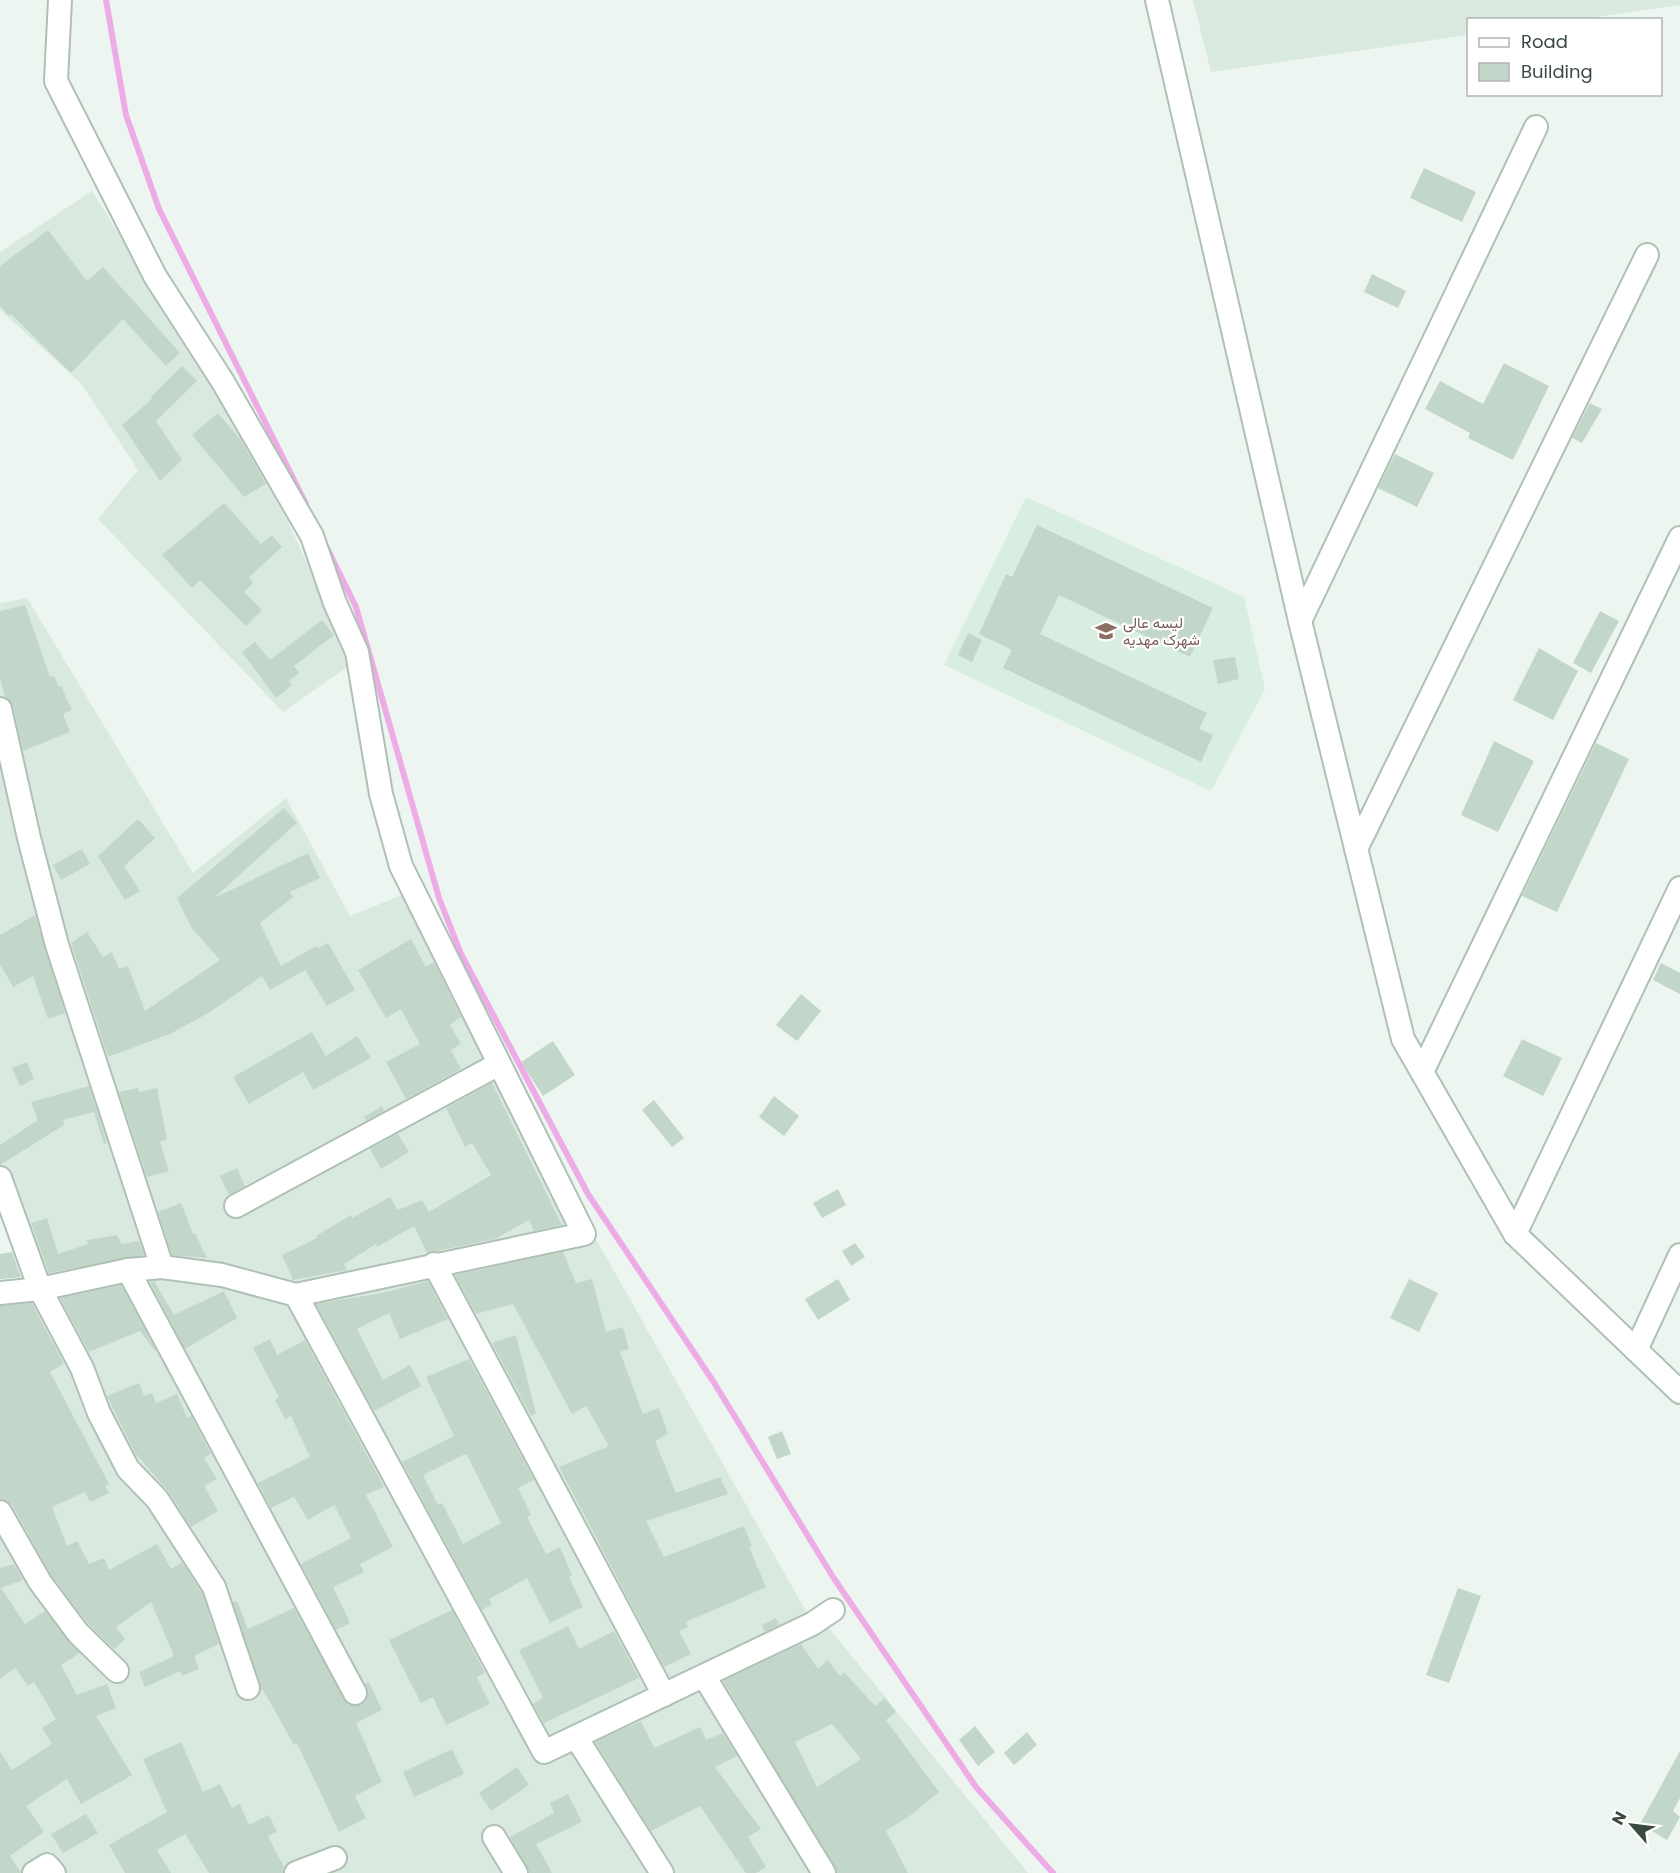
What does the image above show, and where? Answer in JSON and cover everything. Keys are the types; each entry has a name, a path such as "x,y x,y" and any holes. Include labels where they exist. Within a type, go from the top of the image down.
{"street":[{"path":"0,1293 40,1289 128,1270 162,1267 222,1275 296,1295 584,1234 401,866 381,795 357,652 335,603 312,536 223,382 155,276 56,81 60,0"},
{"path":"1157,0 1300,621 1403,1039 1515,1234 1680,1392"},
{"path":"1300,621 1536,127"},
{"path":"1356,849 1647,255"},
{"path":"1422,1072 1680,538"},
{"path":"0,709 29,838 57,945 162,1267"},
{"path":"1515,1234 1680,888"},
{"path":"236,1206 499,1064"},
{"path":"0,1178 40,1289 82,1368 99,1413 128,1469 156,1498 214,1587 248,1688"},
{"path":"1636,1350 1680,1255"},
{"path":"434,1264 664,1695"},
{"path":"128,1270 355,1693"},
{"path":"296,1295 544,1752 812,1624 832,1610"},
{"path":"0,1512 40,1582 71,1625 117,1671"},
{"path":"704,1676 824,1873"},
{"path":"576,1737 662,1873"},
{"path":"494,1837 516,1873"},
{"path":"296,1873 335,1858"},
{"path":"34,1873 47,1866 54,1873"}],"shaded area":[{"path":"1193,0 1680,0 1680,5 1590,18 1467,18 1467,35 1211,72"},
{"path":"92,191 199,362 276,496 353,663 283,712 98,519 138,470 81,383 0,310 0,252"},
{"name":"لیسه عالی شهرک مهدیه","path":"1026,497 1244,597 1265,689 1211,791 944,665"},
{"path":"27,598 193,873 286,798 350,916 402,895 807,1613 829,1628 1028,1873 0,1873 0,1294 34,1289 8,1211 0,1213 0,603"}],"building":[{"path":"1424,168 1476,192 1462,222 1410,198"},
{"path":"48,230 87,281 103,267 180,353 166,366 123,319 71,373 11,314 9,316 0,306 0,266"},
{"path":"1372,274 1406,291 1398,308 1364,292"},
{"path":"1504,363 1549,386 1513,460 1468,438 1470,433 1425,409 1440,381 1483,404"},
{"path":"182,366 197,381 156,421 182,460 160,481 122,425 152,399 151,397"},
{"path":"1590,403 1602,409 1582,443 1572,438"},
{"path":"218,413 241,440 266,484 244,497 192,435"},
{"path":"1395,454 1434,473 1417,507 1378,488"},
{"path":"224,503 261,544 272,535 282,547 249,577 253,583 244,592 262,610 246,626 200,580 192,588 162,555"},
{"path":"1037,525 1213,608 1190,657 1059,595 1040,634 1207,713 1199,729 1213,735 1201,762 1003,668 1012,650 979,634 1006,574 1012,577"},
{"path":"25,605 50,677 54,676 59,687 61,686 72,710 63,714 70,732 23,751 13,706 5,697 0,678 0,611"},
{"path":"1600,611 1619,621 1591,673 1573,663"},
{"path":"322,620 334,635 294,666 299,673 289,681 292,685 276,698 242,652 255,642 270,660"},
{"path":"968,633 982,640 972,662 958,655"},
{"path":"1539,648 1578,671 1553,720 1513,700"},
{"path":"1235,657 1239,679 1218,684 1213,660"},
{"path":"1494,741 1534,761 1498,832 1461,815"},
{"path":"1596,743 1629,759 1557,912 1522,896"},
{"path":"284,808 297,823 214,898 308,853 320,878 290,892 293,897 260,923 281,966 316,946 318,948 328,943 355,990 327,1006 305,970 270,990 262,976 210,1012 170,1034 108,1057 71,943 87,932 103,957 112,952 119,969 128,966 145,1011 220,960 191,927 177,898"},
{"path":"138,819 155,838 124,866 140,891 125,900 98,856"},
{"path":"82,849 90,864 61,880 53,865"},
{"path":"35,915 65,1013 48,1019 33,976 13,987 0,964 0,935"},
{"path":"411,939 426,967 434,962 461,1017 450,1025 461,1044 451,1050 461,1069 406,1099 386,1062 420,1044 401,1009 386,1018 358,970"},
{"path":"1661,963 1680,973 1680,994 1653,980"},
{"path":"801,994 821,1011 797,1041 776,1025"},
{"path":"312,1032 326,1056 357,1036 371,1058 313,1090 303,1072 249,1104 233,1077"},
{"path":"1522,1039 1562,1058 1543,1096 1503,1076"},
{"path":"553,1041 575,1075 543,1096 521,1062"},
{"path":"27,1062 34,1079 20,1086 12,1068"},
{"path":"492,1083 562,1225 534,1231 529,1220 495,1239 427,1253 414,1226 377,1247 376,1244 344,1264 347,1270 293,1280 282,1255 317,1238 316,1236 351,1215 352,1218 390,1197 398,1210 422,1200 429,1212 491,1175 472,1143 465,1147 446,1108"},
{"path":"89,1086 107,1143 104,1144 94,1112 63,1120 64,1125 0,1165 0,1145 38,1120 31,1102"},
{"path":"138,1088 139,1092 157,1088 167,1140 160,1142 169,1171 147,1177 119,1092"},
{"path":"774,1096 799,1116 784,1136 759,1117"},
{"path":"654,1100 684,1138 672,1147 642,1110"},
{"path":"382,1106 384,1111 366,1121 364,1117"},
{"path":"398,1134 409,1152 381,1169 370,1149"},
{"path":"237,1168 245,1186 229,1195 220,1176"},
{"path":"838,1189 846,1205 822,1218 813,1203"},
{"path":"181,1203 193,1234 195,1233 207,1258 172,1255 158,1212"},
{"path":"47,1218 58,1254 88,1244 87,1240 117,1235 122,1244 139,1241 144,1255 49,1273 31,1223"},
{"path":"855,1243 865,1257 851,1266 842,1251"},
{"path":"12,1252 21,1277 0,1279 0,1254"},
{"path":"563,1252 576,1283 592,1279 606,1332 623,1327 629,1349 620,1352 643,1414 659,1408 668,1434 655,1441 676,1493 720,1477 728,1494 646,1521 664,1557 744,1526 752,1546 749,1547 766,1587 686,1622 688,1627 679,1631 691,1654 664,1667 559,1467 609,1446 586,1406 572,1414 513,1304 476,1314 455,1275"},
{"path":"838,1279 850,1300 818,1320 805,1299"},
{"path":"1409,1279 1438,1293 1419,1332 1390,1318"},
{"path":"154,1281 174,1315 224,1291 237,1318 185,1349 150,1282"},
{"path":"428,1281 448,1319 400,1339 389,1313 357,1329 383,1380 410,1365 421,1386 374,1411 316,1304 382,1293"},
{"path":"121,1285 156,1350 140,1331 89,1352 60,1298"},
{"path":"32,1303 64,1364 50,1372 109,1484 105,1486 109,1493 90,1502 85,1492 52,1507 67,1546 77,1541 89,1564 104,1558 109,1570 157,1544 171,1569 182,1562 202,1593 219,1644 194,1656 199,1669 182,1676 180,1671 145,1687 139,1672 174,1656 151,1602 116,1627 125,1639 114,1649 88,1624 51,1575 12,1505 0,1499 0,1306"},
{"path":"516,1335 536,1414 531,1416 492,1343"},
{"path":"270,1339 277,1355 305,1340 384,1487 366,1495 393,1547 360,1564 364,1572 333,1587 350,1623 336,1630 301,1564 351,1538 334,1505 308,1520 294,1497 271,1508 258,1483 310,1457 291,1416 285,1419 275,1400 279,1397 253,1348"},
{"path":"469,1359 534,1480 518,1488 531,1515 527,1517 546,1554 560,1547 572,1575 569,1577 583,1607 550,1623 527,1578 489,1599 492,1604 482,1610 402,1462 454,1436 426,1377","holes":["467,1455 501,1523 463,1544 442,1503 438,1505 423,1475"]},
{"path":"139,1383 144,1396 152,1393 156,1403 177,1394 187,1418 191,1416 211,1454 204,1458 217,1479 204,1486 218,1511 191,1527 168,1491 135,1453 107,1396"},
{"path":"782,1431 791,1454 777,1459 768,1437"},
{"path":"14,1564 23,1580 1,1588 25,1624 45,1611 80,1653 61,1665 77,1695 107,1684 116,1708 96,1716 132,1775 81,1804 67,1779 26,1806 44,1832 10,1856 21,1873 0,1873 0,1752 12,1770 52,1744 42,1728 56,1719 34,1682 28,1686 15,1668 0,1679 0,1568"},
{"path":"1458,1588 1481,1596 1449,1683 1426,1675"},
{"path":"237,1601 248,1629 294,1608 348,1705 361,1705 366,1701 368,1693 365,1684 369,1682 382,1710 356,1723 382,1782 355,1796 366,1818 339,1832 297,1743 294,1745 263,1690 261,1691 233,1602"},
{"path":"452,1610 485,1673 477,1677 490,1704 446,1725 433,1697 421,1703 389,1640"},
{"path":"776,1618 779,1625 765,1632 762,1625"},
{"path":"568,1626 579,1649 614,1631 639,1678 544,1723 533,1704 543,1698 519,1650"},
{"path":"801,1644 818,1669 828,1660 840,1676 844,1672 875,1706 885,1698 896,1712 886,1720 939,1792 911,1815 886,1831 908,1873 837,1873 723,1681","holes":["832,1724 861,1759 817,1787 795,1742"]},
{"path":"641,1721 654,1748 700,1727 706,1740 723,1733 737,1756 715,1767 761,1829 748,1837 766,1867 756,1873 746,1873 700,1806 651,1831 595,1742"},
{"path":"975,1726 995,1752 978,1766 959,1740"},
{"path":"1027,1732 1037,1745 1014,1765 1004,1753"},
{"path":"181,1742 203,1792 220,1784 232,1808 240,1804 249,1825 269,1815 277,1832 268,1836 284,1867 283,1873 209,1873 185,1834 157,1850 171,1873 125,1873 109,1845 167,1812 143,1759"},
{"path":"452,1749 464,1774 414,1797 403,1772"},
{"path":"1680,1751 1680,1798 1673,1811 1680,1817 1667,1840 1640,1824"},
{"path":"517,1767 529,1785 491,1811 479,1793"},
{"path":"568,1794 582,1822 536,1844 552,1873 529,1873 510,1837 554,1813 550,1803"},
{"path":"86,1814 98,1833 63,1853 51,1834"}],"waterway":[{"path":"106,0 126,115 159,209 306,504"},
{"path":"326,546 356,607 439,898 461,954 588,1194 713,1381 833,1577 976,1787 1053,1873"}],"place":[{"name":"لیسه عالی شهرک مهدیه","path":"1106,631"}]}
